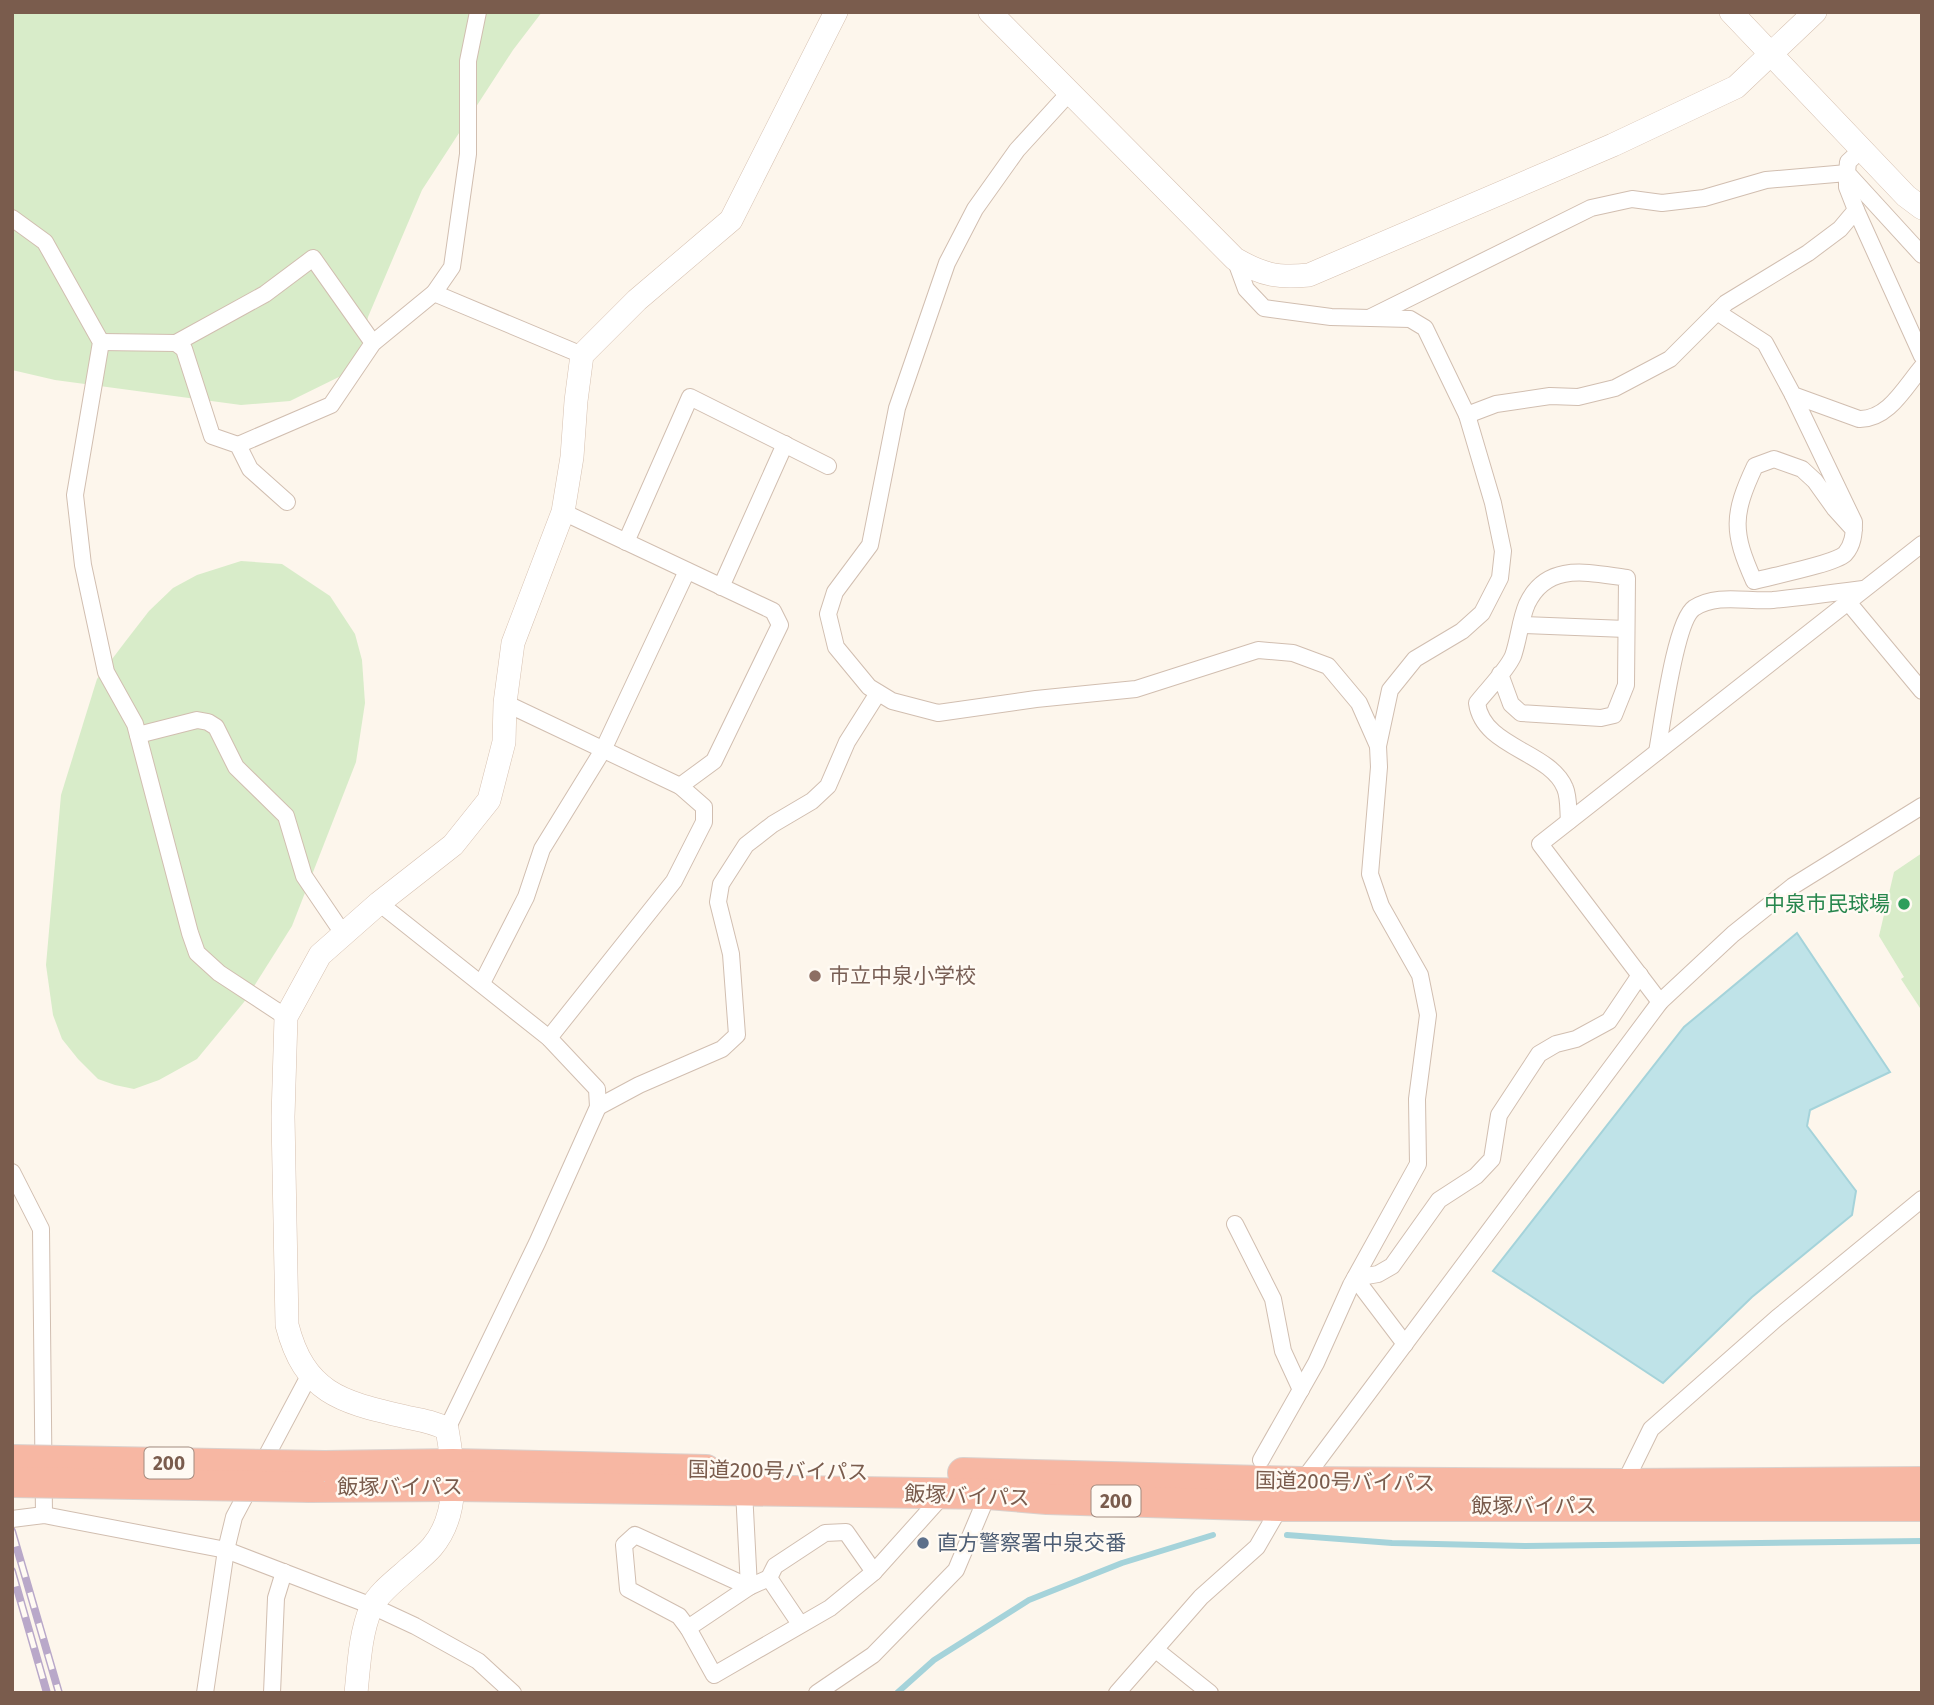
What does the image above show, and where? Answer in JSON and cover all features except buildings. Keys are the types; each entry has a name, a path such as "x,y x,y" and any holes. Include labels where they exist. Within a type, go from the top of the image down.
{"highway":[{"name":"国道200号バイパス","path":"12,1460 318,1476 1624,1485 1922,1482"},
{"name":"飯塚バイパス","path":"453,1475 744,1491 988,1494 1047,1499 1280,1506 1922,1506"},
{"name":"飯塚バイパス","path":"12,1482 318,1476"}],"street":[{"path":"101,342 176,344 184,349 212,436 239,445 331,405 373,343 434,293 452,267 468,154 468,61 478,12"},
{"path":"447,1429 434,1422 350,1404 309,1376 292,1345 287,1325 284,1117 286,1017 320,955 379,903 453,845 489,800 504,742 505,703 513,643 563,512 572,457 582,355 637,300 731,220 836,12"},
{"path":"990,12 1235,259 1259,272 1282,277 1309,275 1613,145 1712,99 1736,87 1815,12"},
{"path":"1731,12 1906,197 1922,208"},
{"path":"1069,93 1017,150 982,199 947,263 897,408 870,545 835,592 828,614 836,647 852,669 878,693 892,701 938,713 1036,699 1136,689 1258,650 1293,653 1328,666 1359,703 1378,746"},
{"path":"1861,150 1848,162 1847,187 1922,356"},
{"path":"1847,173 1922,255"},
{"path":"1368,318 1591,208 1632,199 1662,203 1704,198 1766,180 1847,173"},
{"path":"1467,415 1496,404 1550,396 1578,397 1615,388 1670,359 1717,312 1744,290 1808,253 1840,229 1856,211"},
{"path":"12,218 45,242 101,342 75,495 83,565 106,672 135,724 197,953 219,973 286,1017"},
{"path":"176,344 265,294 313,258 373,343"},
{"path":"1235,259 1246,289 1264,308 1331,317 1410,319 1425,328 1467,415 1493,503 1503,551 1500,578 1482,612 1462,631 1415,659 1390,690 1378,746 1379,767 1370,874 1381,906 1420,975 1428,1014 1417,1099 1418,1164 1355,1278 1316,1363 1261,1460"},
{"path":"434,293 582,355"},
{"path":"1717,312 1765,343 1854,523 1853,538 1844,555 1754,581"},
{"path":"1793,395 1859,419 1869,419 1885,411 1922,367"},
{"path":"626,542 690,397 828,466"},
{"path":"721,587 785,444"},
{"path":"239,445 250,470 287,502"},
{"path":"1750,600 1754,581 1740,548 1737,517 1755,466 1774,458 1802,469 1815,481 1854,530"},
{"path":"563,512 773,611 780,625 715,761 680,786"},
{"path":"1660,1002 1540,844 1922,544"},
{"path":"482,984 526,897 542,849 603,750 687,571"},
{"path":"1500,674 1511,704 1521,713 1601,718 1614,715 1626,685 1627,578 1581,572 1544,580 1527,604 1512,659 1500,674 1478,703 1479,716 1488,729 1556,774 1566,789 1569,821"},
{"path":"1657,752 1675,651 1684,623 1692,609 1719,599 1770,600 1866,589"},
{"path":"1848,602 1922,691"},
{"path":"1521,625 1626,629"},
{"path":"598,1107 639,1085 722,1049 737,1035 731,954 718,902 722,884 746,845 773,824 812,801 828,786 848,742 878,693"},
{"path":"505,703 680,786 704,807 704,821 674,881 549,1038"},
{"path":"138,735 197,720 216,727 236,767 286,816 304,876 344,935"},
{"path":"1117,1693 1201,1597 1257,1547 1280,1506 1302,1482 1660,1002 1734,934 1793,886 1922,806"},
{"path":"356,1693 361,1643 372,1606 390,1585 432,1547 445,1528 453,1475 447,1429 537,1243 598,1107 597,1089 549,1038 379,903"},
{"path":"1355,1278 1378,1274 1392,1266 1438,1200 1476,1176 1492,1158 1499,1115 1539,1054 1556,1044 1576,1039 1609,1021 1640,975"},
{"path":"12,1172 41,1229 44,1515"},
{"path":"1624,1485 1651,1429 1777,1318 1922,1199"},
{"path":"1236,1224 1273,1298 1283,1351 1301,1390"},
{"path":"1355,1278 1405,1344"},
{"path":"205,1693 226,1550 234,1517 309,1376"},
{"path":"744,1491 749,1587"},
{"path":"749,1587 635,1535 624,1545 628,1589 680,1616 714,1675 830,1608 874,1573 945,1493"},
{"path":"817,1693 873,1655 956,1570 988,1494"},
{"path":"12,1519 44,1515 226,1550 372,1606 415,1626 478,1661 513,1693"},
{"path":"688,1628 749,1587 769,1578 775,1566 825,1533 846,1532 874,1573"},
{"path":"272,1693 276,1598 284,1572"},
{"path":"769,1578 800,1624"},
{"path":"1156,1650 1210,1693"}],"green space":[{"path":"12,12 542,12 513,50 422,190 368,317 359,356 347,373 290,401 241,405 55,380 12,370"},
{"path":"241,561 282,564 330,596 355,634 362,660 365,703 356,762 292,926 244,1002 197,1059 159,1080 134,1089 115,1085 98,1079 78,1059 62,1039 53,1015 46,965 61,795 97,679 125,642 149,611 173,588 197,575"},
{"name":"中泉市民球場","path":"1922,853 1922,1011 1901,979 1904,977 1879,936 1894,872"}],"water":[{"path":"1797,933 1890,1072 1810,1110 1807,1126 1856,1191 1852,1215 1752,1297 1663,1383 1493,1271 1684,1027"}],"waterway":[{"path":"897,1693 934,1660 1029,1600 1122,1563 1213,1535"},
{"path":"1287,1535 1392,1543 1525,1546 1922,1541"}],"railway":[{"path":"12,1531 59,1693"},
{"path":"12,1571 47,1693"}],"place":[{"name":"中泉市民球場","path":"1904,904"},
{"name":"市立中泉小学校","path":"815,976"},
{"name":"直方警察署中泉交番","path":"923,1543"}]}
